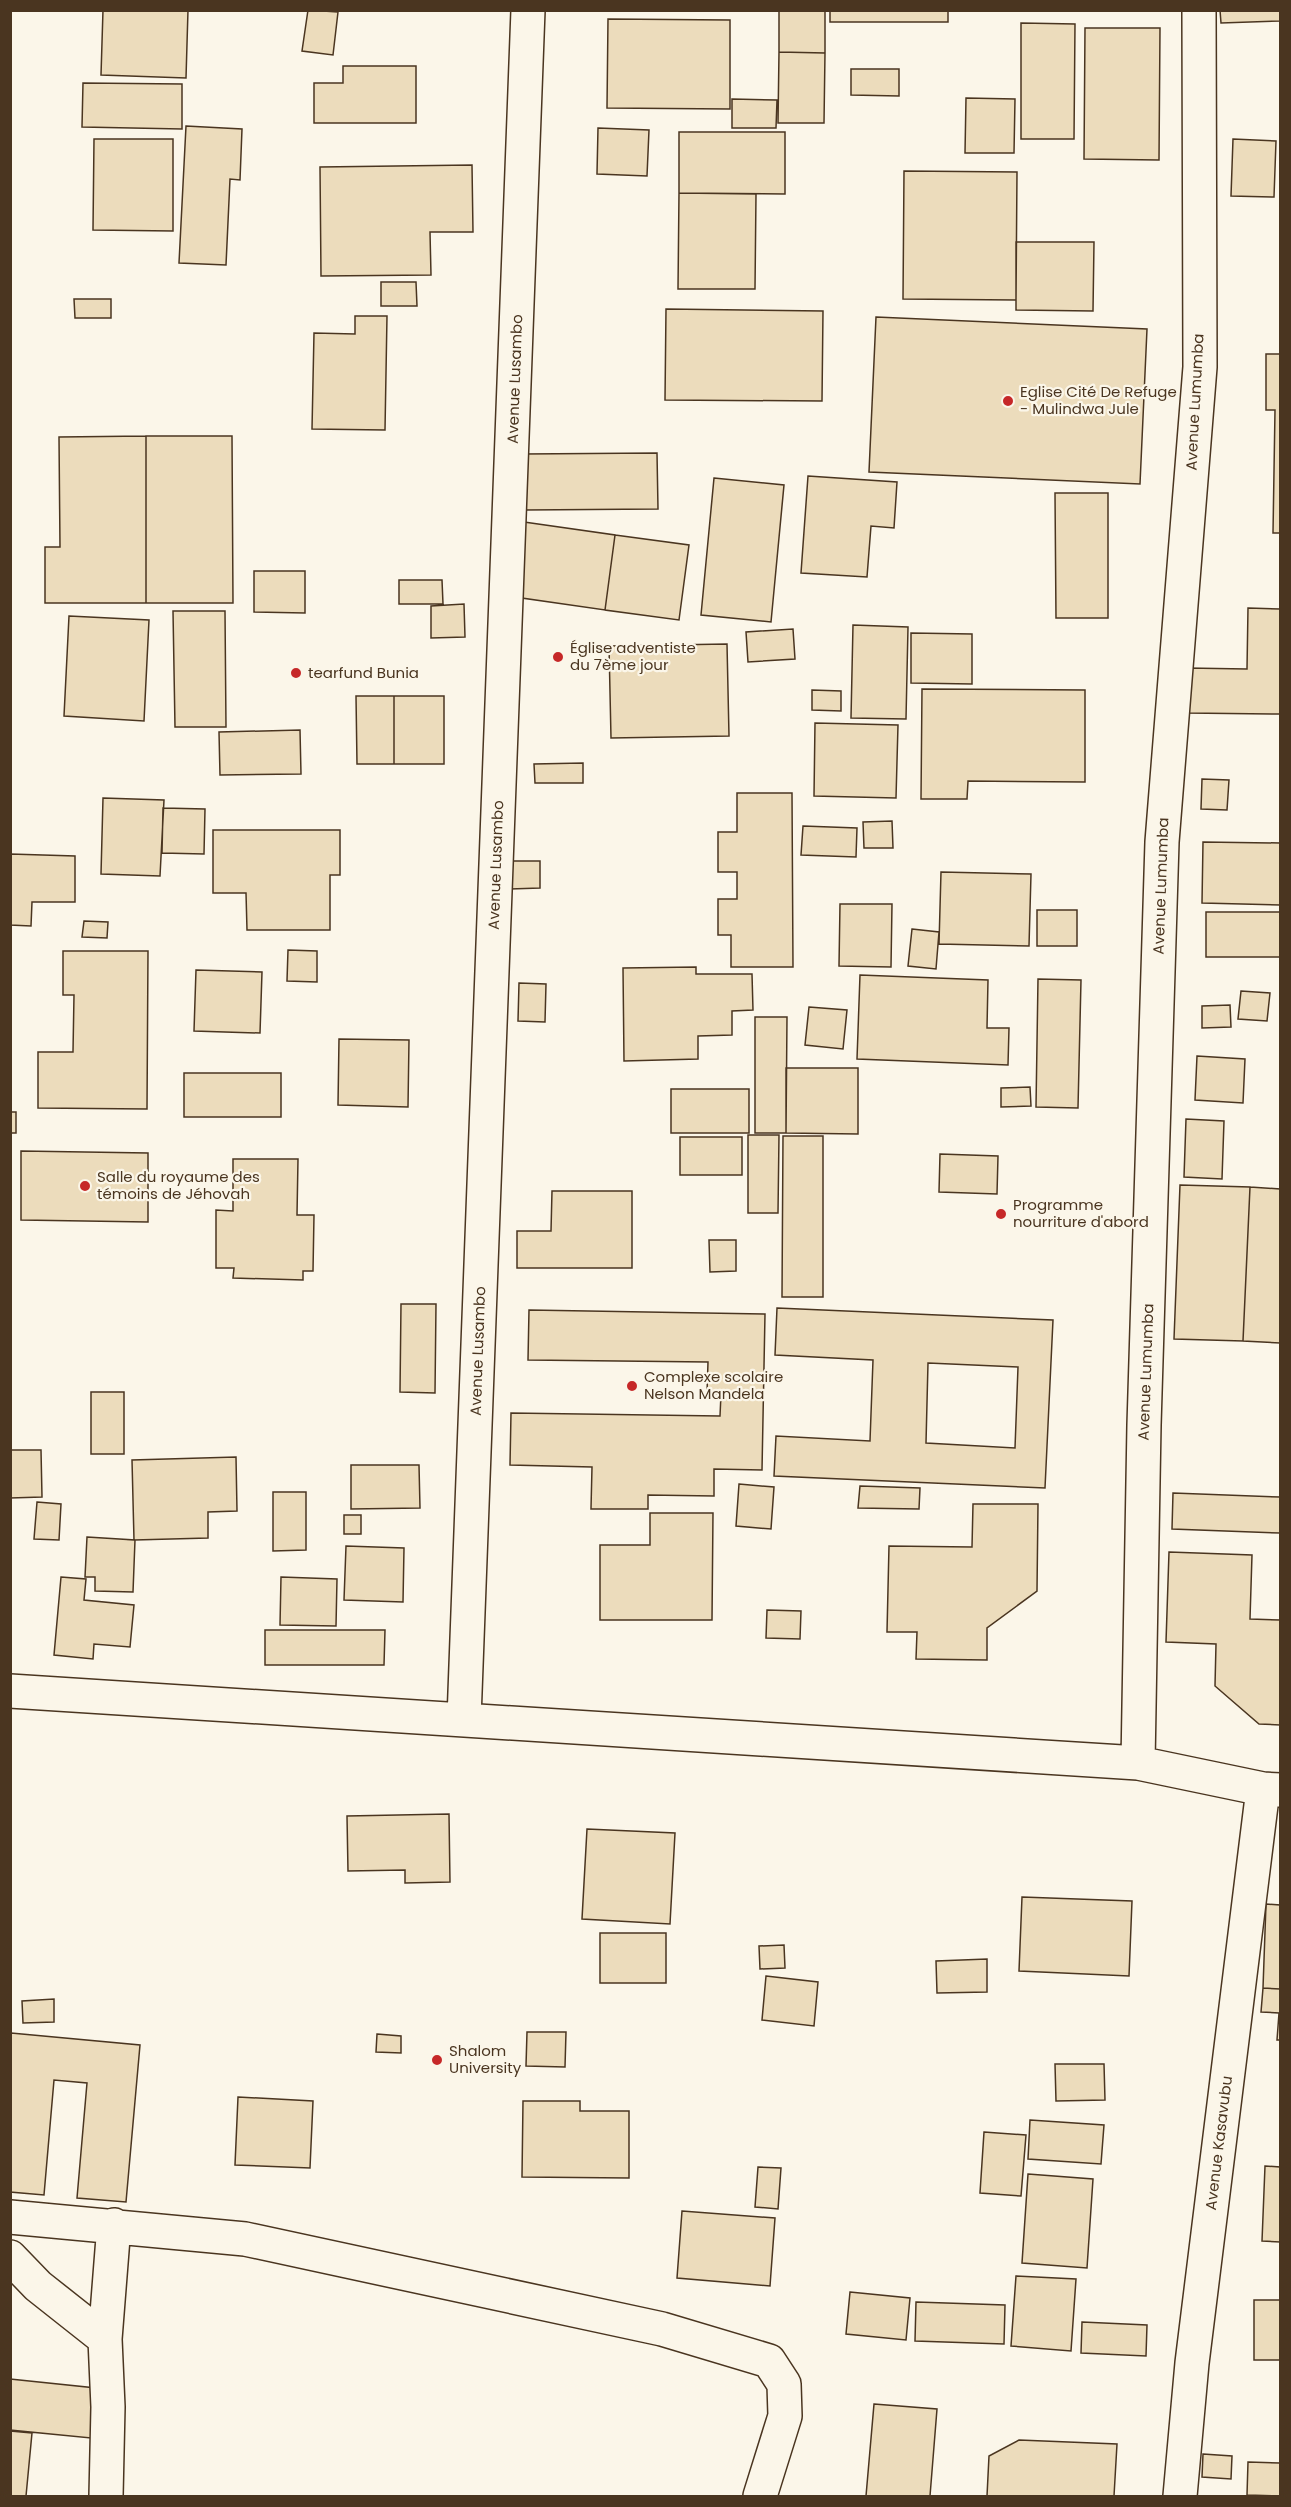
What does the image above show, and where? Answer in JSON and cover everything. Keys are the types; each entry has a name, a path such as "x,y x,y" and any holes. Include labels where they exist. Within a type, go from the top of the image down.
{"street":[{"name":"Avenue Lusambo","path":"464,1719 528,10"},
{"name":"Avenue Lumumba","path":"1138,1763 1144,1425 1162,843 1200,366 1199,10"},
{"path":"10,1691 1138,1763 1272,1790"},
{"name":"Avenue Kasavubu","path":"1180,2496 1194,2351 1272,1790"},
{"path":"10,2217 245,2239 662,2329 769,2361 784,2384 786,2416 760,2496"},
{"path":"106,2496 108,2407 105,2338 114,2225"},
{"path":"10,2257 38,2286 105,2338"}],"building":[{"path":"103,10 188,10 186,78 101,75"},
{"path":"308,10 338,12 333,55 302,51"},
{"path":"779,10 825,10 825,53 779,52"},
{"path":"830,10 948,10 948,22 830,22"},
{"path":"1220,10 1280,10 1280,21 1221,23"},
{"path":"608,19 730,20 730,109 607,108"},
{"path":"1021,23 1075,24 1074,139 1021,139"},
{"path":"1085,28 1160,28 1159,160 1084,159"},
{"path":"779,52 825,53 824,123 778,123"},
{"path":"343,66 416,66 416,123 314,123 314,83 343,83"},
{"path":"851,69 899,69 899,96 851,95"},
{"path":"83,83 182,84 182,129 82,127"},
{"path":"966,98 1015,99 1014,153 965,153"},
{"path":"732,99 777,100 776,128 732,128"},
{"path":"186,126 242,129 240,180 230,179 226,265 179,263"},
{"path":"598,128 649,130 647,176 597,174"},
{"path":"679,132 785,132 785,194 679,193"},
{"path":"94,139 173,139 173,231 93,230"},
{"path":"1233,139 1276,141 1274,197 1231,196"},
{"path":"472,165 473,232 430,232 431,275 321,276 320,167"},
{"path":"904,171 1017,172 1016,300 903,299"},
{"path":"679,193 756,194 755,289 678,289"},
{"path":"1016,242 1094,242 1093,311 1016,310"},
{"path":"381,282 416,282 417,306 381,306"},
{"path":"74,299 111,299 111,318 75,318"},
{"path":"666,309 823,311 822,401 665,400"},
{"path":"355,316 387,316 385,430 312,429 314,333 355,334"},
{"name":"Eglise Cité De Refuge - Mulindwa Jule","path":"876,317 1147,329 1140,484 869,472"},
{"path":"1266,354 1280,354 1280,533 1273,533 1275,410 1266,410"},
{"path":"146,436 146,603 45,603 45,547 60,547 59,437"},
{"path":"146,436 232,436 233,603 146,603"},
{"path":"657,453 658,509 524,510 523,454"},
{"path":"808,476 897,482 894,528 871,526 867,577 801,573"},
{"path":"714,478 784,485 771,622 701,615"},
{"path":"1055,493 1108,493 1108,618 1056,618"},
{"path":"524,522 615,535 605,610 515,597"},
{"path":"615,535 689,545 679,620 605,610"},
{"path":"254,571 305,571 305,613 254,612"},
{"path":"399,580 442,580 443,604 399,604"},
{"path":"464,604 465,637 431,638 431,606"},
{"path":"1248,608 1280,609 1280,714 1186,713 1187,668 1247,669"},
{"path":"173,611 225,611 226,727 175,727"},
{"path":"69,616 149,620 144,721 64,716"},
{"path":"853,625 908,627 906,719 851,718"},
{"path":"793,629 795,659 748,662 746,632"},
{"path":"911,633 972,634 972,684 911,683"},
{"path":"727,644 729,736 611,738 609,646"},
{"path":"922,689 1085,690 1085,782 968,781 967,799 921,799"},
{"path":"812,690 841,691 841,711 812,710"},
{"path":"356,696 394,696 394,764 357,764"},
{"path":"394,696 444,696 444,764 394,764"},
{"path":"815,723 898,725 896,798 814,796"},
{"path":"300,730 301,774 220,775 219,732"},
{"path":"583,763 583,783 535,783 534,764"},
{"path":"1202,779 1229,780 1227,810 1201,809"},
{"path":"737,793 792,793 793,967 731,967 731,935 718,935 718,899 737,899 737,872 718,872 718,832 737,832"},
{"path":"103,798 164,800 160,876 101,874"},
{"path":"163,808 205,809 204,854 162,853"},
{"path":"892,821 893,848 864,848 863,822"},
{"path":"803,826 857,828 856,857 801,855"},
{"path":"213,830 340,830 340,875 330,875 330,930 247,930 246,893 213,893"},
{"path":"1203,842 1280,843 1280,905 1202,903"},
{"path":"10,854 75,856 75,902 32,902 31,926 10,925"},
{"path":"510,861 540,861 540,888 510,889"},
{"path":"941,872 1031,874 1029,946 939,944"},
{"path":"840,904 892,904 891,967 839,966"},
{"path":"1037,910 1077,910 1077,946 1037,946"},
{"path":"1206,912 1280,912 1280,957 1206,957"},
{"path":"84,921 108,922 107,938 82,937"},
{"path":"912,929 939,932 936,969 908,966"},
{"path":"288,950 317,951 317,982 287,981"},
{"path":"63,951 148,951 147,1109 38,1108 38,1052 73,1052 74,995 63,995"},
{"path":"696,967 696,974 752,974 753,1010 732,1011 732,1035 698,1036 698,1059 624,1061 623,968"},
{"path":"196,970 262,972 260,1033 194,1031"},
{"path":"860,975 988,980 987,1028 1009,1028 1008,1065 857,1059"},
{"path":"1038,979 1081,980 1078,1108 1036,1107"},
{"path":"519,983 546,984 545,1022 518,1021"},
{"path":"1241,991 1270,993 1267,1021 1238,1019"},
{"path":"1230,1005 1231,1027 1202,1028 1202,1006"},
{"path":"809,1007 847,1010 843,1049 805,1045"},
{"path":"755,1017 787,1017 786,1133 755,1133"},
{"path":"339,1039 409,1040 408,1107 338,1105"},
{"path":"1197,1056 1245,1059 1243,1103 1195,1100"},
{"path":"786,1068 858,1068 858,1134 786,1133"},
{"path":"184,1073 281,1073 281,1117 184,1117"},
{"path":"1030,1087 1031,1106 1001,1107 1001,1088"},
{"path":"671,1089 749,1089 749,1133 671,1133"},
{"path":"10,1112 16,1112 16,1133 10,1133"},
{"path":"1186,1119 1224,1121 1222,1179 1184,1177"},
{"path":"748,1135 779,1135 778,1213 748,1213"},
{"path":"783,1136 823,1136 823,1297 782,1297"},
{"path":"680,1137 742,1137 742,1175 680,1175"},
{"name":"Salle du royaume des témoins de Jéhovah","path":"21,1151 148,1153 148,1222 21,1220"},
{"path":"940,1154 998,1156 997,1194 939,1192"},
{"path":"233,1159 298,1159 297,1215 314,1215 313,1271 303,1271 303,1280 233,1278 234,1268 216,1268 216,1210 233,1211"},
{"path":"1180,1185 1250,1187 1243,1341 1174,1339"},
{"path":"1250,1187 1280,1189 1280,1343 1243,1341"},
{"path":"552,1191 632,1191 632,1268 517,1268 517,1231 551,1231"},
{"path":"709,1240 736,1240 736,1271 710,1272"},
{"path":"401,1304 436,1304 435,1393 400,1392"},
{"path":"777,1308 1053,1320 1045,1488 774,1476 776,1436 870,1441 873,1360 775,1355","holes":["928,1363 1018,1367 1015,1448 926,1443"]},
{"path":"529,1310 765,1314 762,1470 714,1469 714,1496 648,1495 648,1509 591,1509 592,1467 510,1465 511,1413 720,1416 721,1394 707,1393 708,1362 528,1360"},
{"path":"91,1392 124,1392 124,1454 91,1454"},
{"path":"10,1450 41,1450 42,1497 10,1498"},
{"path":"236,1457 237,1511 208,1512 208,1538 134,1540 132,1460"},
{"path":"351,1465 419,1465 420,1508 351,1509"},
{"path":"739,1484 774,1487 771,1529 736,1526"},
{"path":"860,1486 920,1488 919,1509 858,1508"},
{"path":"273,1492 306,1492 306,1550 273,1551"},
{"path":"1173,1493 1280,1497 1280,1533 1172,1529"},
{"path":"37,1502 61,1504 59,1540 34,1539"},
{"path":"973,1504 1038,1504 1037,1591 987,1628 987,1660 916,1659 917,1632 887,1632 889,1546 972,1547"},
{"path":"650,1513 713,1513 712,1620 600,1620 600,1545 650,1545"},
{"path":"344,1515 361,1515 361,1534 344,1534"},
{"path":"87,1537 135,1540 133,1592 95,1591 95,1577 85,1577"},
{"path":"346,1546 404,1548 403,1602 344,1600"},
{"path":"1169,1552 1252,1555 1250,1619 1280,1620 1280,1725 1259,1724 1215,1686 1216,1644 1166,1642"},
{"path":"61,1577 86,1579 84,1600 134,1605 130,1647 94,1644 93,1659 54,1655"},
{"path":"281,1577 337,1579 336,1626 280,1625"},
{"path":"767,1610 801,1611 800,1639 766,1638"},
{"path":"265,1630 385,1630 384,1665 265,1665"},
{"path":"449,1814 450,1882 405,1883 405,1870 348,1871 347,1816"},
{"path":"587,1829 675,1833 670,1924 582,1919"},
{"path":"1022,1897 1132,1901 1129,1976 1019,1971"},
{"path":"1266,1904 1280,1905 1280,1989 1263,1988"},
{"path":"600,1933 666,1933 666,1983 600,1983"},
{"path":"784,1945 785,1968 760,1969 759,1946"},
{"path":"987,1959 987,1992 937,1993 936,1961"},
{"path":"766,1976 818,1982 814,2026 762,2020"},
{"path":"1263,1988 1280,1989 1280,2040 1277,2040 1279,2013 1261,2012"},
{"path":"54,1999 54,2022 23,2023 22,2001"},
{"path":"527,2032 566,2032 565,2067 526,2066"},
{"path":"11,2033 140,2045 126,2202 77,2198 87,2083 54,2080 44,2195 10,2192"},
{"path":"377,2034 401,2036 401,2053 376,2052"},
{"path":"1055,2064 1104,2064 1105,2100 1056,2101"},
{"path":"238,2097 313,2101 310,2168 235,2165"},
{"path":"523,2101 580,2101 580,2111 629,2111 629,2178 522,2177"},
{"path":"1030,2120 1104,2125 1101,2164 1028,2159"},
{"path":"984,2132 1026,2135 1021,2196 980,2193"},
{"path":"1265,2166 1280,2167 1280,2242 1262,2241"},
{"path":"758,2167 781,2168 778,2209 755,2207"},
{"path":"1028,2174 1093,2179 1087,2268 1022,2263"},
{"path":"682,2211 775,2218 770,2286 677,2278"},
{"path":"1016,2276 1076,2279 1071,2351 1011,2346"},
{"path":"850,2292 910,2298 906,2340 846,2334"},
{"path":"1254,2300 1280,2300 1280,2360 1254,2360"},
{"path":"916,2302 1005,2305 1004,2344 915,2341"},
{"path":"1082,2322 1147,2325 1146,2356 1081,2353"},
{"path":"10,2379 96,2388 91,2438 10,2430"},
{"path":"874,2404 937,2409 930,2496 866,2496"},
{"path":"10,2431 32,2433 26,2496 10,2496"},
{"path":"1019,2440 1117,2444 1114,2496 987,2496 989,2456"},
{"path":"1203,2454 1232,2456 1231,2479 1202,2477"},
{"path":"1248,2462 1280,2463 1280,2496 1247,2495"}],"place":[{"name":"Eglise Cité De Refuge - Mulindwa Jule","path":"1008,401"},
{"name":"Église adventiste du 7ème jour","path":"558,657"},
{"name":"tearfund Bunia","path":"296,673"},
{"name":"Salle du royaume des témoins de Jéhovah","path":"85,1186"},
{"name":"Programme nourriture d'abord","path":"1001,1214"},
{"name":"Complexe scolaire Nelson Mandela","path":"632,1386"},
{"name":"Shalom University","path":"437,2060"}]}
